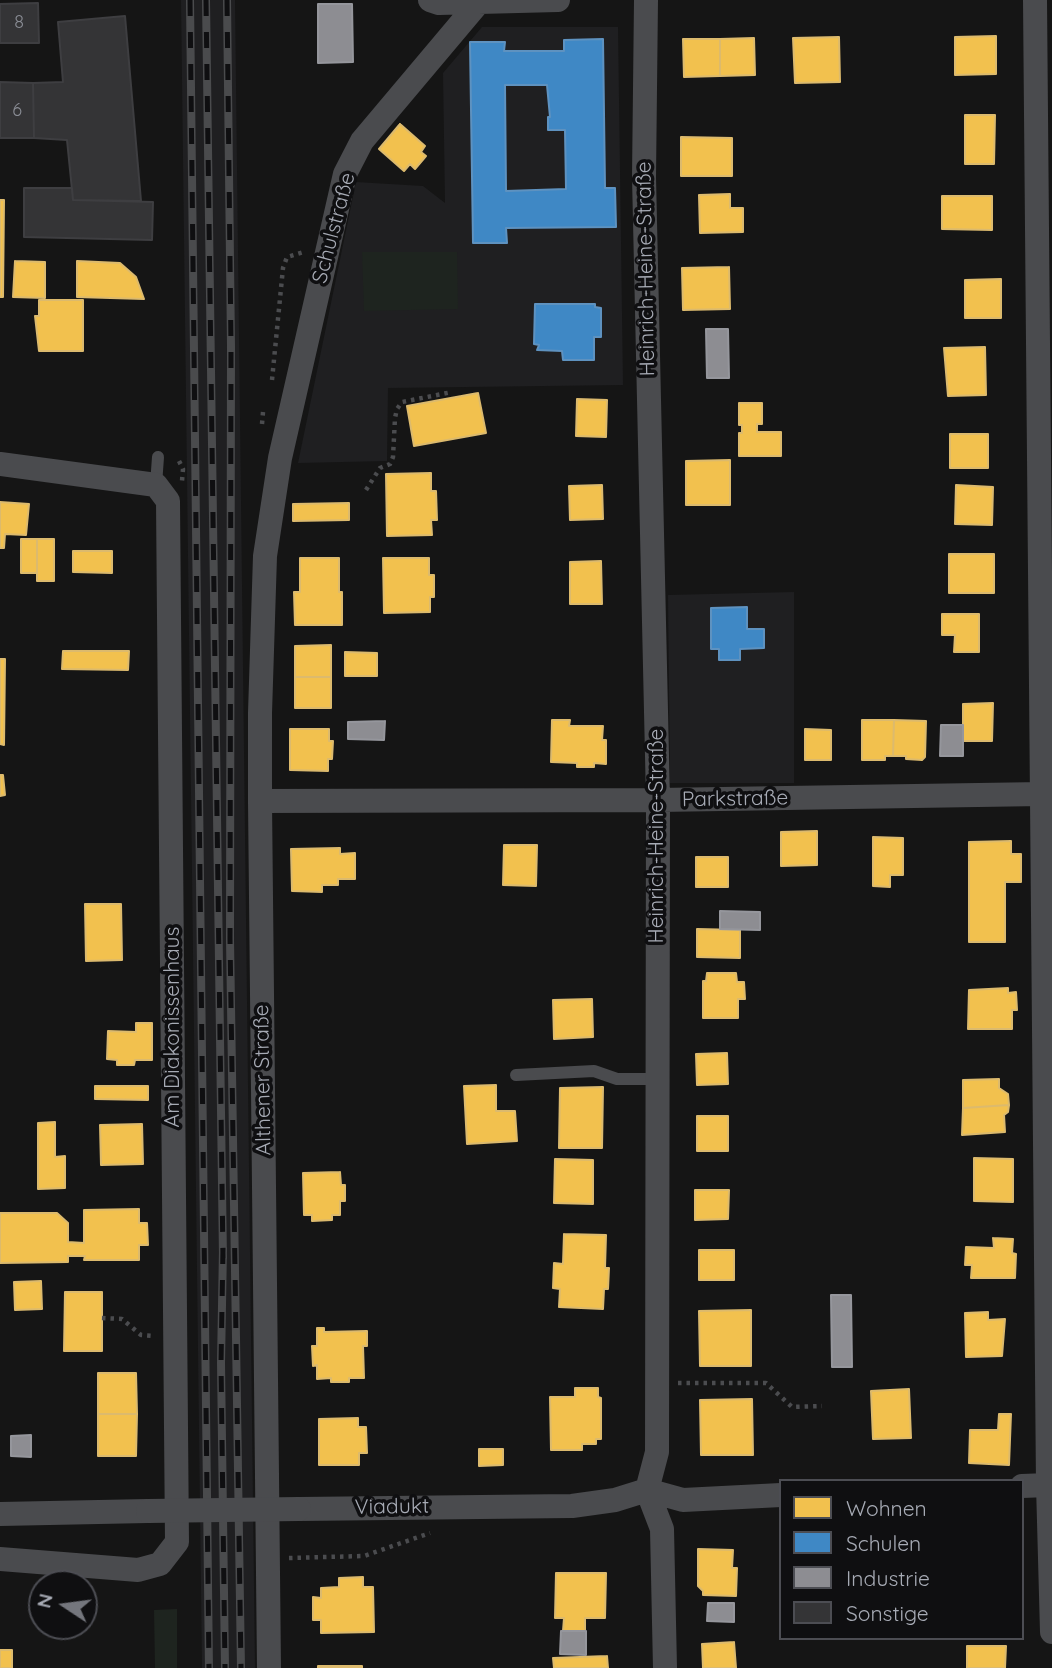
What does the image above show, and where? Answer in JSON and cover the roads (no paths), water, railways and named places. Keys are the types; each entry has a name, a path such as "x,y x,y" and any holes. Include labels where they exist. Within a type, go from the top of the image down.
{"street":[{"path":"430,0 439,4 558,0"},
{"name":"Heinrich-Heine-Straße","path":"646,0 644,177 658,800 657,1452 647,1490"},
{"path":"1035,0 1048,1485 1052,1632"},
{"name":"Schulstraße","path":"273,493 345,174 362,141 479,2"},
{"path":"0,464 156,485"},
{"name":"Am Diakonissenhaus","path":"0,1559 138,1570 160,1564 177,1542 168,501 156,485"},
{"name":"Althener Straße","path":"269,1668 260,713 265,556 273,493"},
{"name":"Parkstraße","path":"260,801 658,800 1042,794"},
{"path":"1024,1486 1048,1485"},
{"path":"647,1490 683,1500 779,1495"},
{"path":"647,1490 662,1529 665,1668"},
{"name":"Viadukt","path":"0,1514 572,1506 615,1500 647,1490"}],"lane":[{"path":"156,485 158,457"},
{"path":"516,1075 594,1072 617,1079 658,1079"}],"railway":[{"path":"190,0 209,1668"},
{"path":"206,0 223,1258"},
{"path":"227,0 231,346 230,939 241,1668"},
{"path":"223,1248 221,1363 225,1668"}]}
